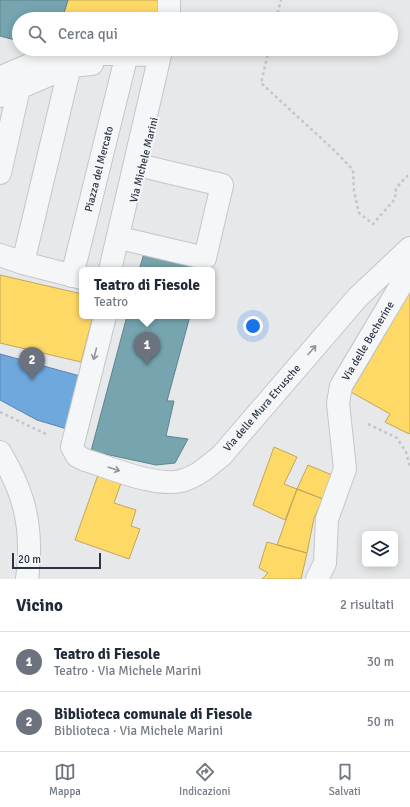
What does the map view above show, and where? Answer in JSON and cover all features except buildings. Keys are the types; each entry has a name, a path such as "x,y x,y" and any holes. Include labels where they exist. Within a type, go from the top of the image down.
{"street":[{"path":"169,0 169,12"},
{"path":"0,96 6,74 51,56"},
{"path":"111,267 160,56"},
{"path":"0,173 19,88 70,66 125,62 167,56"},
{"name":"Via Michele Marini","path":"117,267 167,56"},
{"name":"Piazza del Mercato","path":"82,267 125,62"},
{"path":"23,263 70,66"},
{"path":"124,239 205,258 222,185 142,166"},
{"name":"Via delle Mura Etrusche","path":"75,452 151,481 181,481 206,468 222,454 357,298 410,248"},
{"path":"0,255 79,279"},
{"path":"0,263 79,279"},
{"name":"Via delle Becherine","path":"317,579 325,563 327,519 345,469 338,403 341,386 410,270"},
{"path":"75,452 104,319"},
{"path":"0,452 20,491 28,523 29,555 27,579"}],"path":[{"path":"278,12 281,0"},
{"path":"267,56 261,83 336,151 353,170 354,191 359,213 373,224 395,199 396,188 410,173"},
{"path":"0,412 75,452"},
{"path":"339,421 369,424 397,438 406,452 410,466"}],"place":[{"name":"Teatro di Fiesole","path":"147,365"},
{"name":"Biblioteca comunale di Fiesole","path":"32,380"}]}
